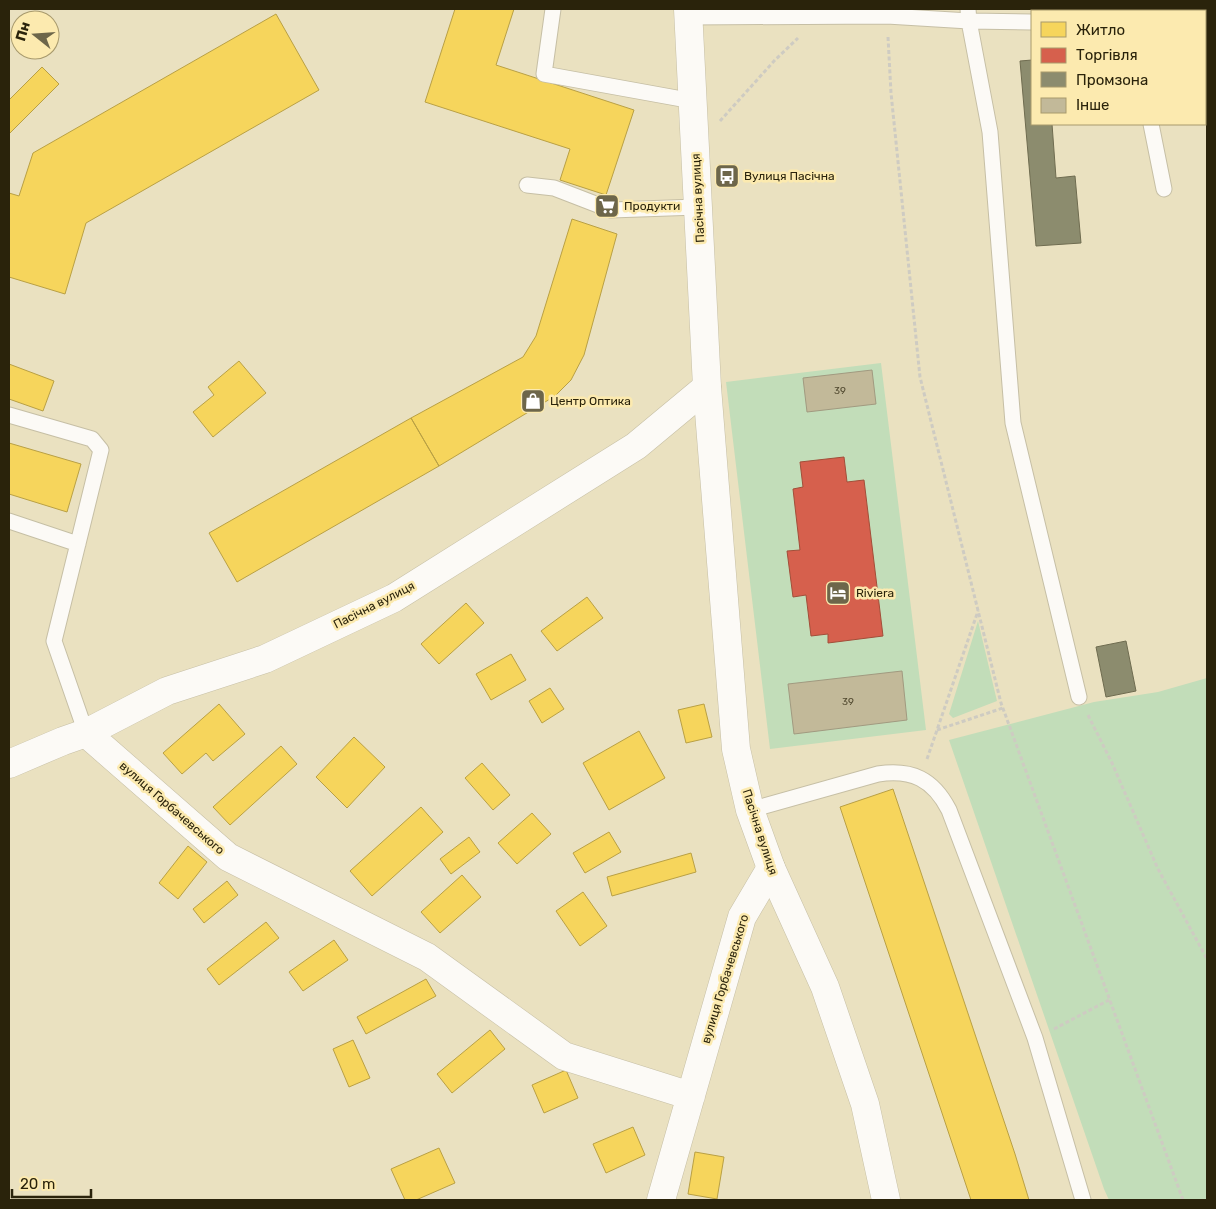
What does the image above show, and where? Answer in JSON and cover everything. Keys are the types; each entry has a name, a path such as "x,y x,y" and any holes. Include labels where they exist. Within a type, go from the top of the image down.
{"street":[{"name":"Пасічна вулиця","path":"688,13 707,387 736,749 750,810 771,868 825,987 866,1104 886,1200"},
{"name":"Пасічна вулиця","path":"9,764 86,733 167,691 265,660 394,598 636,446 707,387"},
{"name":"вулиця Горбачевського","path":"86,733 228,857 427,957 564,1056 692,1096"},
{"name":"вулиця Горбачевського","path":"661,1200 680,1128 692,1096 742,917 771,868"}],"lane":[{"path":"553,9 544,74 692,101"},
{"path":"688,13 823,17 969,15 1031,22"},
{"path":"969,15 990,132 1013,423 1079,697"},
{"path":"1151,125 1164,189"},
{"path":"527,185 554,188 611,210 698,207"},
{"name":"вулиця Горбачевського","path":"9,415 92,439 100,450 54,641 86,733"},
{"path":"9,521 78,544"},
{"path":"750,810 878,774 892,772 906,773 921,778 942,797 949,810 1036,1038 1083,1200"}],"path":[{"path":"887,16 891,92 920,377 978,610 1003,708 1183,1200"},
{"path":"695,146 776,60 823,17"},
{"path":"921,778 978,610"},
{"path":"1079,697 1112,763 1158,869 1207,959"},
{"path":"937,730 1003,708"},
{"path":"1036,1038 1109,1000"}],"green space":[{"path":"881,363 926,730 770,749 726,382"},
{"path":"978,621 997,701 953,718 949,714"},
{"path":"1207,678 1207,1200 1109,1200 949,740 1094,702 1158,692"}],"building: Житло":[{"path":"455,9 514,9 496,65 634,110 606,195 560,180 570,149 425,102"},
{"path":"276,14 319,90 86,223 65,294 9,277 9,193 19,196 33,153"},
{"path":"42,67 59,84 9,134 9,100"},
{"path":"572,219 617,234 584,355 571,380 555,396 439,466 411,418 523,357 536,336"},
{"path":"239,361 266,393 213,437 193,412 214,395 208,387"},
{"path":"9,364 54,381 43,411 9,399"},
{"path":"411,418 439,466 237,582 209,533"},
{"path":"9,443 81,464 67,512 9,494"},
{"path":"587,597 603,618 557,651 541,631"},
{"path":"466,603 484,623 439,664 421,644"},
{"path":"511,654 526,680 491,700 476,674"},
{"path":"550,688 564,709 542,723 529,701"},
{"path":"219,704 245,734 213,761 206,753 182,774 163,753"},
{"path":"704,704 712,737 686,743 678,710"},
{"path":"639,731 665,778 609,810 583,763"},
{"path":"354,737 385,767 347,808 316,777"},
{"path":"281,746 297,764 230,825 213,807"},
{"path":"482,763 510,795 493,810 465,778"},
{"path":"893,789 1029,1200 971,1200 840,807"},
{"path":"421,807 443,832 372,896 350,871"},
{"path":"532,813 551,834 517,864 498,843"},
{"path":"609,832 621,852 585,873 573,853"},
{"path":"469,837 480,852 451,874 440,859"},
{"path":"188,846 207,862 178,899 159,883"},
{"path":"691,853 696,872 612,896 607,877"},
{"path":"462,875 481,897 440,933 421,912"},
{"path":"227,881 238,895 204,923 193,909"},
{"path":"583,892 607,926 580,946 556,911"},
{"path":"266,922 279,938 219,985 207,969"},
{"path":"334,940 348,960 303,991 289,972"},
{"path":"426,979 436,996 366,1034 357,1017"},
{"path":"490,1030 505,1049 452,1093 437,1074"},
{"path":"353,1040 370,1078 349,1087 333,1049"},
{"path":"566,1070 578,1098 544,1113 532,1085"},
{"path":"633,1127 645,1155 606,1173 593,1144"},
{"path":"439,1148 455,1183 416,1200 405,1200 391,1169"},
{"path":"695,1152 724,1157 717,1199 688,1194"}],"building: Торгівля":[{"path":"844,457 847,482 864,480 883,636 828,643 828,634 811,636 806,595 793,597 787,551 800,550 793,489 803,487 800,462"}],"building: Промзона":[{"path":"1116,9 1207,9 1207,45 1206,10"},
{"path":"1031,60 1031,125 1052,125 1056,178 1075,176 1081,243 1036,246 1020,61"},
{"path":"1126,641 1136,691 1106,697 1096,647"}],"building: Інше":[{"path":"872,370 876,404 807,412 803,378"},
{"path":"902,671 907,720 794,734 788,684"}],"place":[{"name":"Вулиця Пасічна","path":"727,176"},
{"name":"Продукти","path":"607,206"},
{"name":"Центр Оптика","path":"533,401"},
{"name":"Riviera","path":"838,593"}]}
